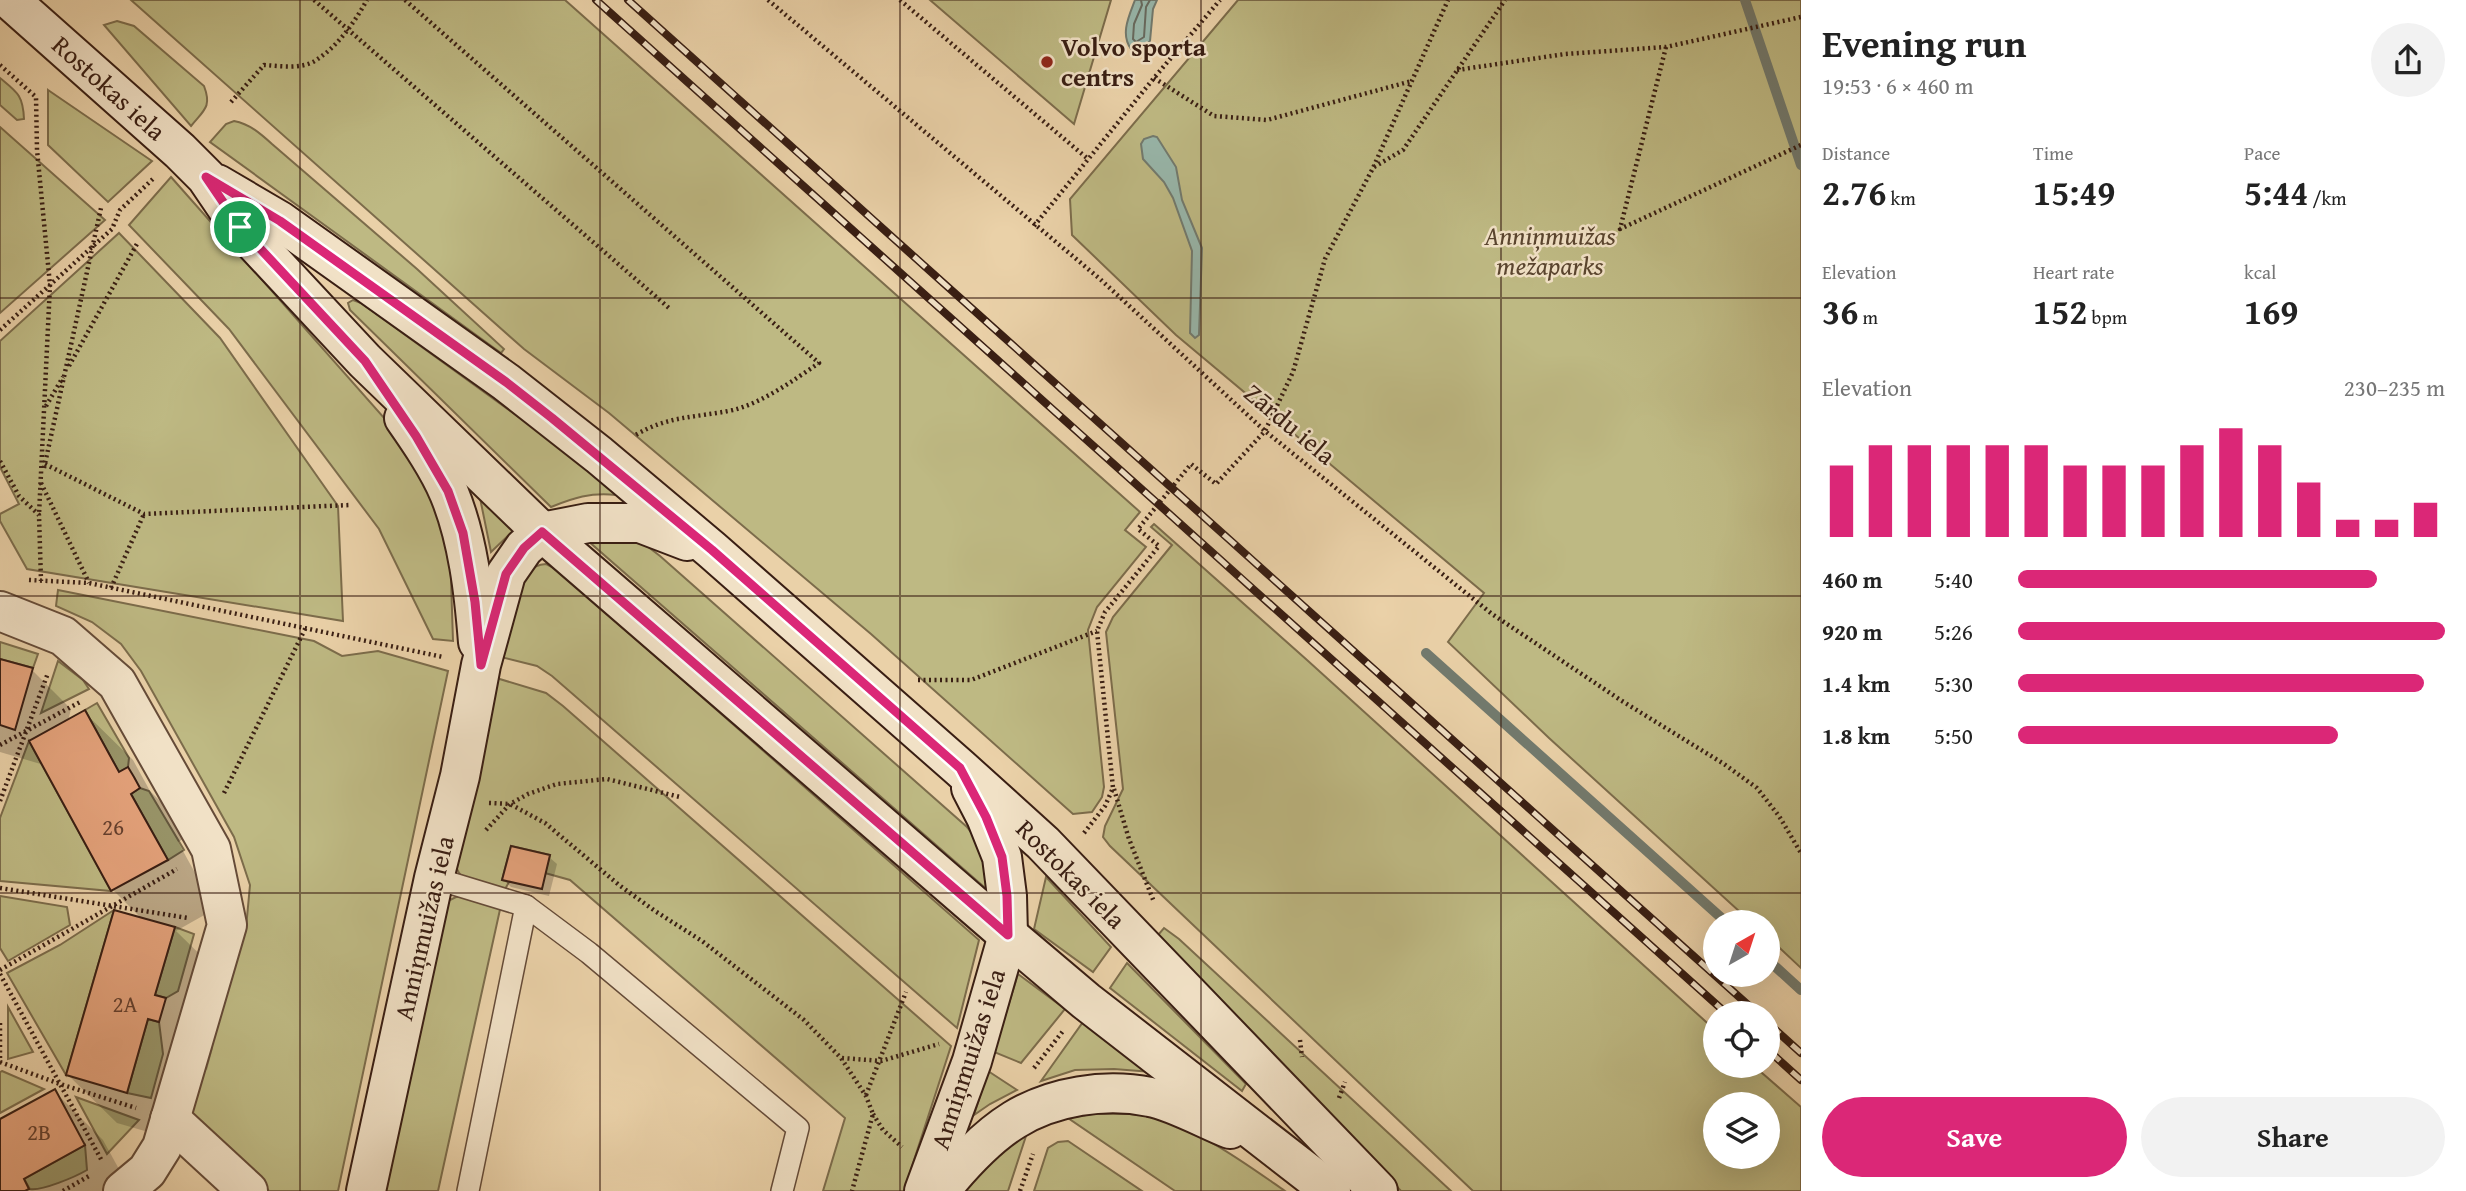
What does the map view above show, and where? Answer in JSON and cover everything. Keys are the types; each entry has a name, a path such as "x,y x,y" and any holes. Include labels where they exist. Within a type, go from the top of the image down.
{"street":[{"name":"Rostokas iela","path":"10,0 180,151 206,177 240,227 365,361 542,532 1086,1001 1331,1191"},
{"name":"Rostokas iela","path":"206,177 280,221 506,382 599,455 712,550 1043,843 1378,1191"},
{"name":"Anniņmuižas iela","path":"365,361 416,436 448,491 463,533 475,602 467,662 460,776 434,878 366,1191"},
{"path":"542,532 587,523 640,523 712,550"},
{"name":"Anniņmuižas iela","path":"467,662 506,574 524,548 542,532"},
{"path":"0,611 64,636 117,683 207,842 227,925 162,1147 133,1180"},
{"name":"Anniņmuižas iela","path":"924,1191 972,1061 1008,935 1002,857 986,817 960,768"},
{"name":"Anniņmuižas iela","path":"940,1191 974,1153 1014,1120 1032,1111 1087,1095 1116,1092 1153,1097 1277,1149"},
{"path":"170,1119 248,1191"}],"lane":[{"path":"434,878 526,906 589,953 799,1128 782,1191"},
{"path":"468,1191 526,906"}],"path":[{"path":"314,0 669,308"},
{"path":"231,102 264,65 294,66 313,62 349,31 367,0"},
{"path":"405,0 818,363 782,388 735,410 690,415 659,423 630,438"},
{"name":"Zārdu iela","path":"768,0 1100,279 1265,431 1492,614 1757,788 1779,816 1801,853"},
{"path":"901,0 1088,159"},
{"path":"1034,226 1220,0"},
{"path":"1156,907 1129,839 1113,788 1097,631 1105,612 1159,546 1138,529 1191,464 1216,484 1265,431 1293,372 1325,259 1373,168 1448,0"},
{"path":"1373,168 1403,150 1505,0"},
{"path":"1457,69 1566,54 1667,47 1801,17"},
{"path":"1667,47 1620,229 1801,145"},
{"path":"0,65 36,97 37,150 50,285 41,482 41,581"},
{"path":"1154,78 1214,116 1267,120 1412,81"},
{"path":"0,330 112,229 120,210 156,175"},
{"path":"89,583 41,482 101,208"},
{"path":"44,409 138,242"},
{"path":"0,461 19,496 40,516"},
{"path":"45,464 144,514 350,505"},
{"path":"111,587 144,514"},
{"path":"27,580 89,583 111,587 467,662"},
{"path":"133,1180 60,1084 0,972 114,905 207,842 306,628"},
{"path":"907,678 929,681 971,680 1097,631"},
{"path":"0,801 52,663"},
{"path":"0,745 117,683"},
{"path":"482,834 510,804 528,794 557,784 607,779 680,797"},
{"path":"1084,834 1105,806 1113,788"},
{"path":"510,804 545,823 628,891 702,942 804,1020 841,1058 866,1096 873,1114 852,1191"},
{"path":"0,888 201,920"},
{"path":"866,1096 906,992"},
{"path":"0,1023 0,1062 170,1119"},
{"path":"1026,1077 1066,1026"},
{"path":"841,1058 881,1061 947,1042"},
{"path":"1020,1191 1034,1153"}],"green space":[{"path":"131,0 565,0 1140,512 1125,530 1146,547 1097,607 1088,630 1104,787 1102,797 1092,812 1073,814 871,634 609,413 524,349"},
{"name":"Volvo sporta centrs","path":"930,0 1111,0 1074,124"},
{"name":"Anniņmuižas mežaparks","path":"1238,0 1801,0 1801,968 1780,948 1780,910 1738,910 1448,642 1484,593 1176,335 1072,235 1070,199"},
{"path":"117,21 134,26 204,86 207,104 191,126 104,25"},
{"path":"0,78 18,95 24,119 17,120 0,105"},
{"path":"48,90 152,161 108,202 48,145"},
{"path":"234,121 259,133 417,269 504,349 501,353 210,142 226,124"},
{"path":"0,127 105,220 0,313"},
{"path":"171,177 393,428 436,504 450,550 453,641 433,639 379,529 229,329 129,225"},
{"path":"119,233 220,338 338,506 343,621 27,569 0,521 0,514 19,504 0,467 0,341"},
{"path":"353,300 361,303 618,489 616,495 582,496 551,507 350,310 348,303"},
{"path":"480,498 513,531 491,552"},
{"path":"1154,524 1703,1019 1703,1078 1768,1078 1801,1107 1801,1191 1473,1191 1110,846 1103,837 1105,826 1123,789 1106,632 1113,617 1172,545 1151,527"},
{"path":"614,535 643,543 660,556 967,827 981,844 991,893 587,540"},
{"path":"546,564 556,569 979,940 957,1028 552,676 537,666 497,656 505,615 516,587 534,567"},
{"path":"58,590 314,641 342,656 378,651 448,671 338,1191 269,1191 237,1156 191,1115 246,928 250,885 234,837 141,671 121,644 92,622 56,606"},
{"path":"0,642 38,654 33,668 0,659"},
{"path":"58,661 83,680 89,689 41,713"},
{"path":"493,677 546,693 563,706 951,1046 904,1191 823,1191 845,1118 570,880 545,873 550,855 511,846 502,880 509,882 504,891 472,884 461,876 454,860"},
{"path":"97,703 129,758 128,767 119,772 85,710"},
{"path":"29,741 111,891 0,881 0,818"},
{"path":"140,788 149,791 184,850 168,860 131,794"},
{"path":"1046,877 1111,947 1093,972 1034,929"},
{"path":"0,896 67,907 70,925 8,961 0,948"},
{"path":"466,896 501,905 438,1191 382,1191 448,901"},
{"path":"114,910 66,1075 7,973 60,945"},
{"path":"175,927 194,934 178,991 166,998 155,995"},
{"path":"1164,928 1451,1191 1401,1191 1158,935"},
{"path":"1127,963 1246,1084 1242,1091 1110,988"},
{"path":"1018,974 1065,1009 1021,1063 994,1052"},
{"path":"8,1007 33,1052 8,1059"},
{"path":"148,1019 159,1022 163,1054 151,1098 127,1093"},
{"path":"1083,1022 1152,1072 1075,1070 1041,1081"},
{"path":"2,1071 44,1089 0,1113"},
{"path":"988,1071 1017,1090 974,1115"},
{"path":"76,1097 139,1120 107,1154"},
{"path":"1092,1114 1141,1115 1180,1127 1217,1146 1285,1191 1175,1191 1068,1118"},
{"path":"1026,1136 1008,1191 958,1191 1010,1142"},
{"path":"1068,1141 1142,1191 1034,1191 1048,1148 1058,1142"},
{"path":"85,1145 87,1170 50,1186 30,1189 24,1179"}],"water":[{"path":"1135,0 1157,0 1153,9 1150,41 1141,49 1131,49 1126,37"},
{"path":"1157,137 1176,167 1182,200 1202,248 1199,335 1195,338 1190,333 1192,251 1173,198 1164,182 1143,159 1141,144 1144,139"}],"building":[{"path":"0,659 33,668 15,730 0,725"},
{"path":"85,710 119,772 128,767 134,777 140,788 131,794 168,860 111,891 29,741"},
{"path":"511,846 550,855 542,889 502,880"},
{"path":"114,910 175,927 155,995 166,998 159,1022 148,1019 127,1093 66,1075"},
{"path":"55,1089 85,1145 24,1179 29,1189 0,1191 0,1119"}],"waterway":[{"path":"1745,0 1801,165"},
{"path":"1426,653 1713,910"},
{"path":"1780,971 1801,990"}],"railway":[{"path":"596,0 1713,1001"},
{"path":"628,0 1744,1001"},
{"path":"1780,1034 1801,1053"},
{"path":"1780,1061 1801,1080"}],"place":[{"name":"Volvo sporta centrs","path":"1047,62"}],"route":[{"path":"206,177 280,221 506,382 552,418 712,550 960,768 986,817 1002,857 1008,935 542,532 524,548 506,574 481,665 475,602 463,533 448,491 416,436 365,361 240,227 206,177"}]}
